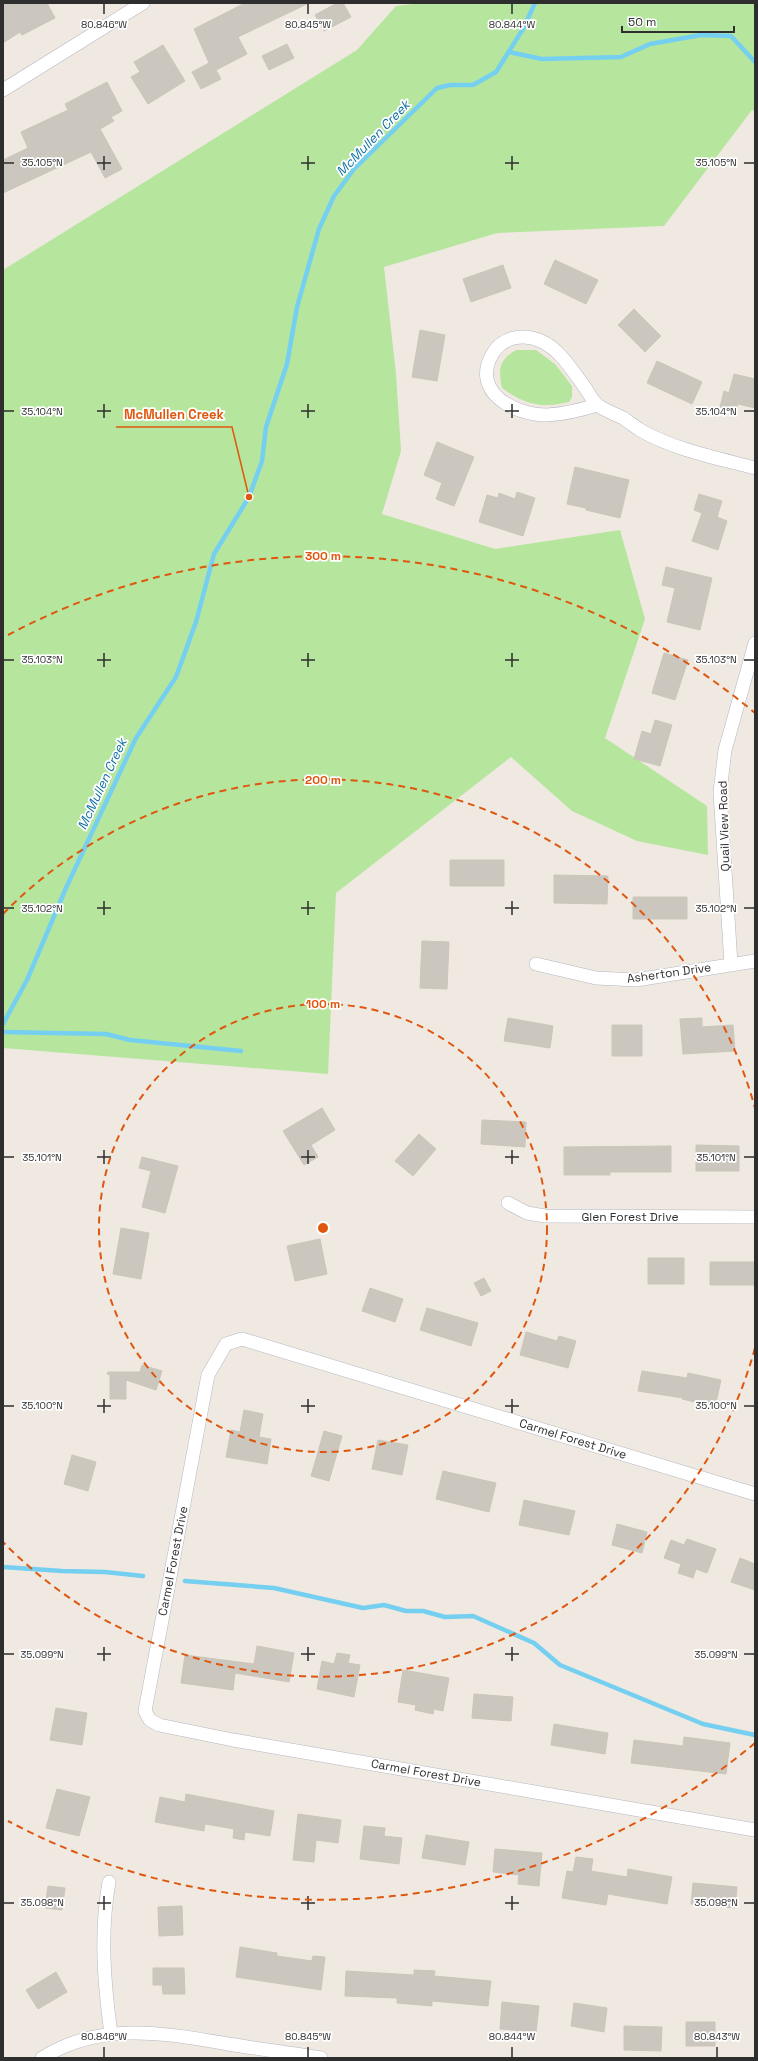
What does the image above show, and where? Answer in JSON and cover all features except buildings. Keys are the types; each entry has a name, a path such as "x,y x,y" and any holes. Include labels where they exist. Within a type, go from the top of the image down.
{"street":[{"path":"3,90 143,3"},
{"path":"597,405 574,412 546,415 511,406 496,396 488,385 485,375 489,361 499,345 509,339 523,337 541,341 557,352 597,405 623,418 641,430 670,444 704,455 755,468"},
{"name":"Quail View Road","path":"731,964 720,792 725,750 755,643"},
{"name":"Asherton Drive","path":"536,964 596,978 636,980 755,961"},
{"name":"Glen Forest Drive","path":"508,1203 527,1213 552,1217 755,1217"},
{"name":"Carmel Forest Drive","path":"755,1494 242,1339 226,1344 208,1375 145,1712 150,1720 159,1725 233,1740 755,1830"},
{"path":"109,1882 105,1904 103,1945 105,1987 111,2034"},
{"path":"42,2058 72,2044 111,2034 148,2032 163,2033 321,2058"}],"green space":[{"path":"422,3 755,3 755,112 752,110 664,226 497,233 384,267 396,374 401,451 382,514 495,549 620,530 645,619 605,738 707,806 708,855 637,841 572,811 511,757 336,893 328,1074 3,1048 3,270 357,50 396,6"},
{"path":"516,350 536,350 555,364 572,386 572,397 569,402 550,405 534,404 518,398 502,388 500,375 501,366 506,357"}],"waterway":[{"name":"McMullen Creek","path":"3,1024 27,980 66,888 136,738 176,677 196,622 214,554 249,497 262,461 266,427 287,364 297,307 319,229 334,196 354,169 437,88 450,85 473,85 496,72 523,29 535,3"},
{"path":"509,52 542,59 621,57 650,44 701,35 731,36 755,62"},
{"path":"3,1032 106,1034 130,1040 241,1051"},
{"path":"3,1567 105,1572 143,1576"},
{"path":"185,1581 274,1588 363,1608 384,1605 406,1611 423,1611 445,1617 473,1616 534,1643 560,1665 703,1724 755,1735"}],"place":[{"name":"McMullen Creek","path":"249,497"}]}
